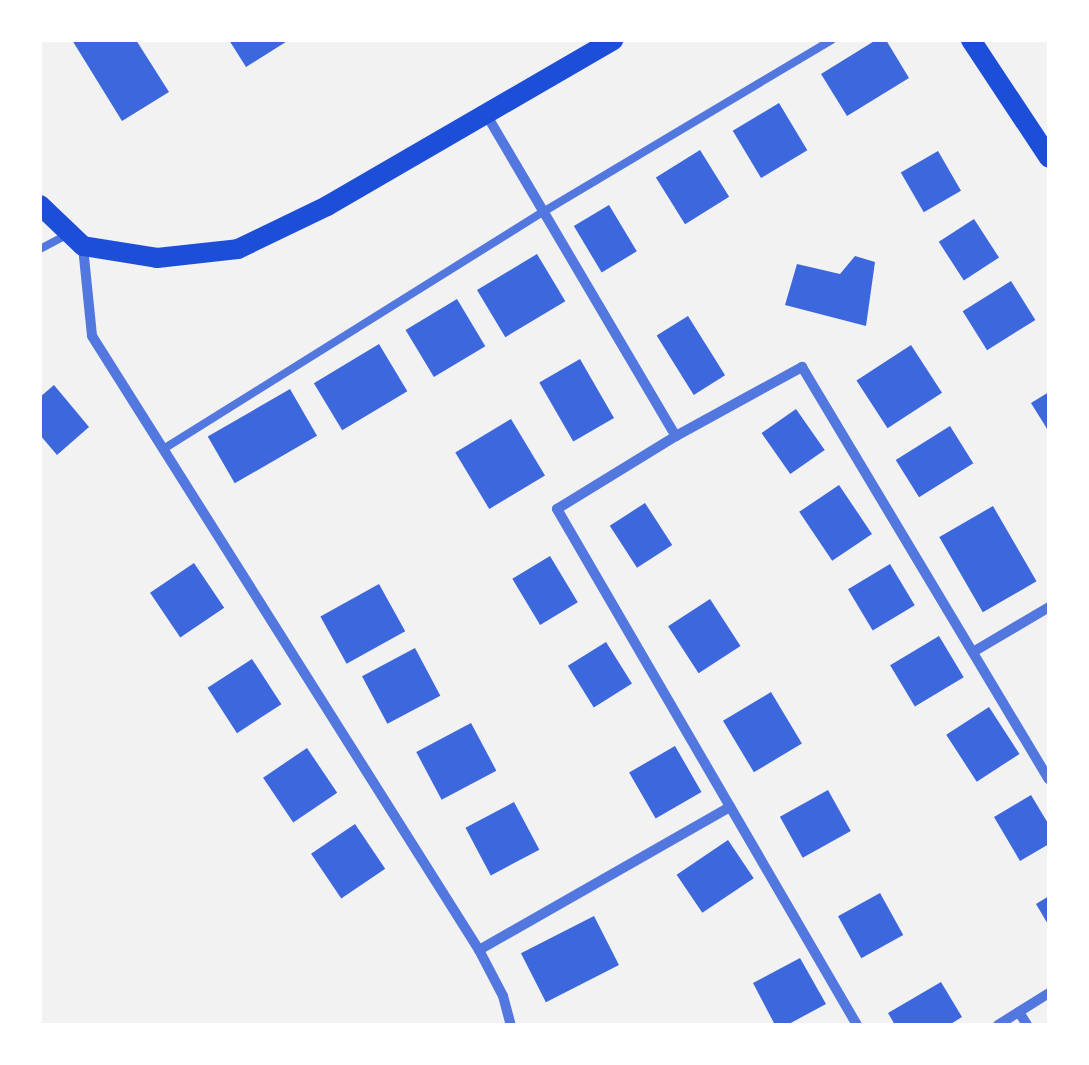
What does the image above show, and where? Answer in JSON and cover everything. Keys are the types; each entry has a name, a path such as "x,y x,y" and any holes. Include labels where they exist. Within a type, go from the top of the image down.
{"main road":[{"path":"40,205 77,239 157,258 238,250 327,206 614,40"},
{"path":"971,40 1049,158"}],"street":[{"path":"486,114 676,436"},
{"path":"77,239 92,336 479,950 503,996 512,1025"},
{"path":"857,1025 557,509 676,436 802,368 1049,779"},
{"path":"973,652 1049,608"},
{"path":"479,950 730,807"},
{"path":"998,1025 1049,992"},
{"path":"1019,1012 1028,1025"}],"lane":[{"path":"165,448 543,212 832,40"},
{"path":"40,249 77,239"}],"building":[{"path":"72,40 136,40 169,92 122,121"},
{"path":"229,40 289,40 246,67"},
{"path":"876,40 886,40 909,78 847,116 821,74"},
{"path":"779,103 807,150 761,178 733,131"},
{"path":"700,150 729,197 685,224 656,178"},
{"path":"938,151 961,191 924,212 901,172"},
{"path":"609,205 637,251 602,272 574,226"},
{"path":"974,219 999,258 964,280 939,242"},
{"path":"537,254 565,301 505,337 477,290"},
{"path":"855,256 875,262 866,326 785,305 797,264 840,274"},
{"path":"1011,281 1035,320 987,350 963,311"},
{"path":"457,299 485,346 434,377 406,330"},
{"path":"688,316 725,375 694,395 657,336"},
{"path":"379,344 407,391 342,430 314,383"},
{"path":"911,345 942,393 888,428 856,380"},
{"path":"580,359 614,418 573,441 539,382"},
{"path":"54,385 89,427 57,455 40,435 40,397"},
{"path":"290,389 317,436 235,483 208,436"},
{"path":"1049,392 1049,432 1031,403"},
{"path":"796,409 825,450 790,474 762,433"},
{"path":"511,419 545,476 489,509 455,452"},
{"path":"950,426 973,463 919,497 896,460"},
{"path":"839,485 872,534 832,561 799,512"},
{"path":"645,503 672,545 637,568 610,526"},
{"path":"993,506 1036,581 983,612 939,537"},
{"path":"550,556 578,602 540,625 512,579"},
{"path":"194,563 224,608 180,637 150,593"},
{"path":"890,564 915,605 873,630 848,589"},
{"path":"379,584 405,631 347,664 320,616"},
{"path":"710,599 740,646 699,673 668,626"},
{"path":"939,636 964,677 915,707 890,665"},
{"path":"606,642 632,684 594,707 568,666"},
{"path":"415,648 440,696 387,724 362,676"},
{"path":"252,659 281,704 237,733 208,688"},
{"path":"771,692 802,743 754,772 723,721"},
{"path":"989,707 1019,754 977,782 946,735"},
{"path":"471,723 496,771 442,800 416,752"},
{"path":"675,746 702,792 656,818 629,772"},
{"path":"307,748 337,793 293,822 263,778"},
{"path":"828,790 851,831 803,858 780,817"},
{"path":"1031,795 1049,825 1049,844 1020,861 994,817"},
{"path":"514,802 539,850 491,876 465,828"},
{"path":"355,824 385,869 341,898 311,854"},
{"path":"728,840 754,878 702,913 677,875"},
{"path":"880,893 903,935 861,958 838,916"},
{"path":"1049,896 1049,926 1036,904"},
{"path":"594,916 619,965 546,1002 521,953"},
{"path":"800,958 826,1004 787,1025 775,1025 753,983"},
{"path":"941,982 962,1017 949,1025 895,1025 888,1013"}]}
